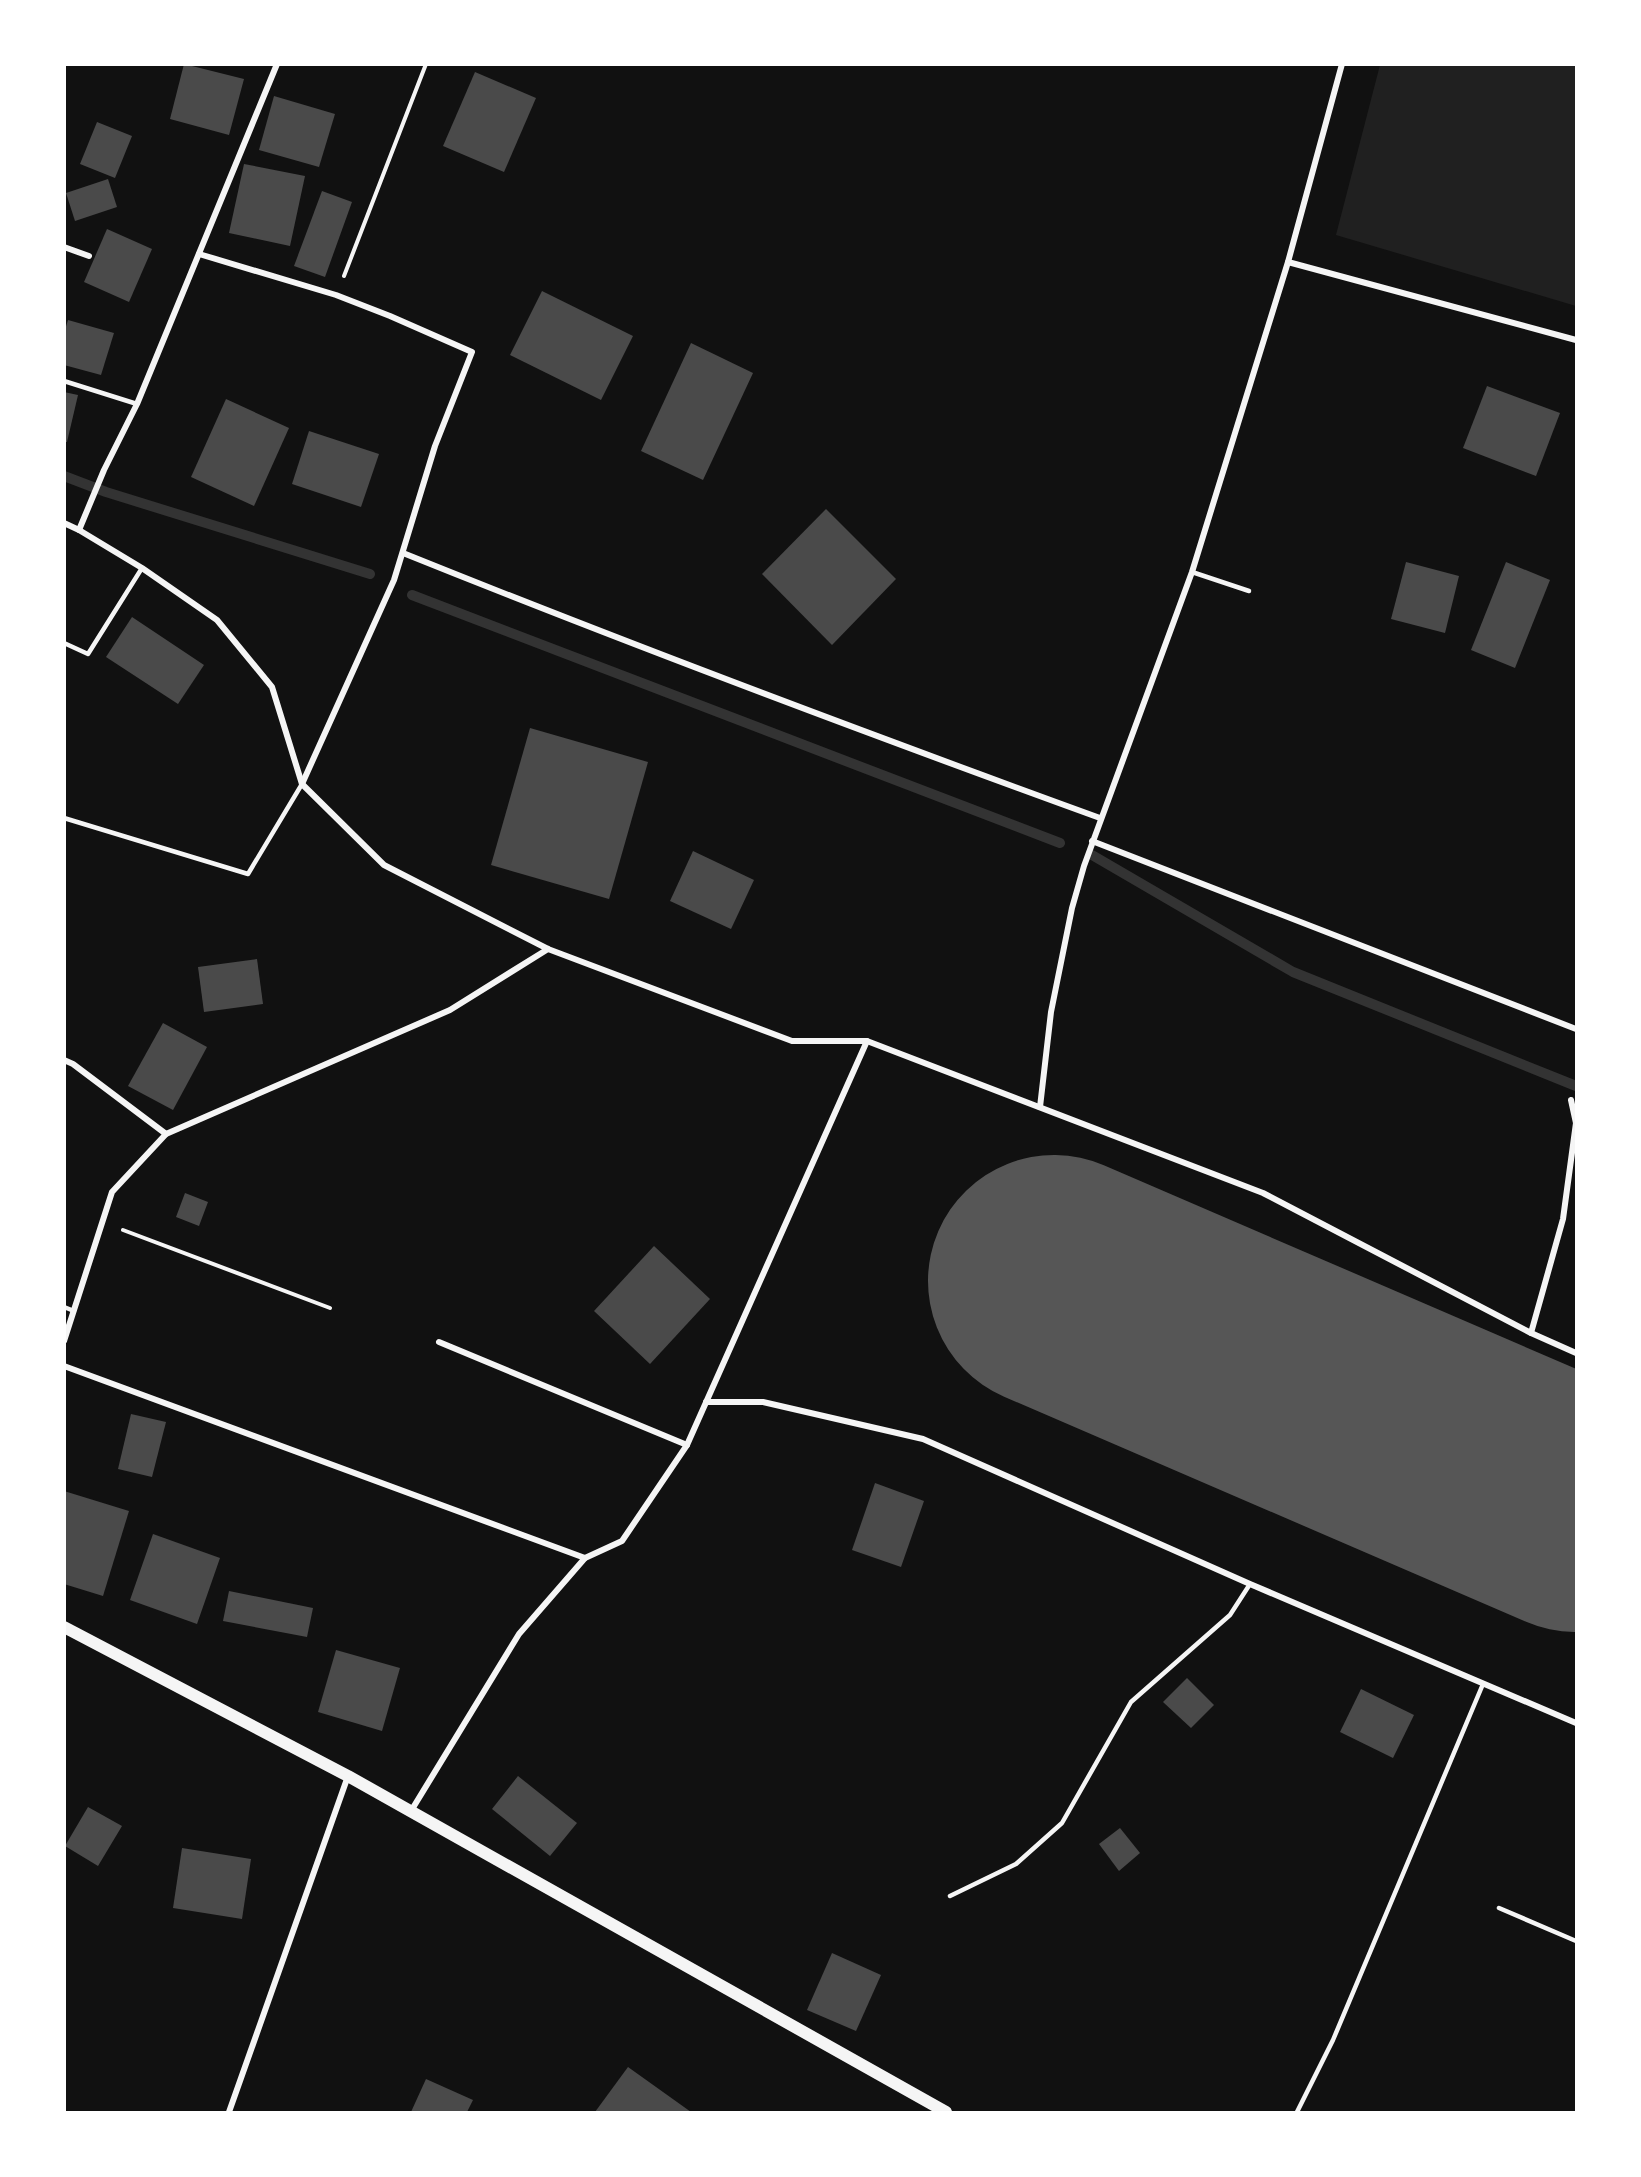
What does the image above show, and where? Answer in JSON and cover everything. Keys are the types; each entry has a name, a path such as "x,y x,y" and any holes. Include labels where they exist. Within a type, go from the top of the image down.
{"main road":[{"path":"64,1627 348,1776 946,2112"}],"street":[{"path":"79,530 104,470 137,404 277,64"},
{"path":"1040,1107 1051,1012 1072,909 1100,818 1192,572 1288,262 1342,64"},
{"path":"64,247 89,255"},
{"path":"199,254 336,295 472,352 435,446 403,553 386,599 302,784"},
{"path":"1288,262 1576,340"},
{"path":"64,524 79,530 142,568 217,620 272,687 302,784 384,865 548,950 792,1041 867,1041 1263,1193 1531,1333 1576,1353"},
{"path":"403,553 592,629 776,699 1100,818"},
{"path":"1092,841 1576,1029"},
{"path":"64,1341 112,1192 166,1134 450,1010 548,950"},
{"path":"411,1811 519,1634 585,1558 622,1540 687,1446 867,1041"},
{"path":"64,1060 73,1064 166,1134"},
{"path":"1531,1333 1563,1219 1576,1123 1570,1100"},
{"path":"439,1342 687,1446"},
{"path":"64,1366 585,1558"},
{"path":"706,1402 763,1402 923,1439 1250,1584 1576,1724"},
{"path":"229,2112 348,1776"}],"lane":[{"path":"64,381 137,404"},
{"path":"64,643 88,654 142,568"},
{"path":"1192,572 1249,591"},
{"path":"64,818 248,874 302,784"},
{"path":"64,1306 74,1311"},
{"path":"950,1896 1016,1864 1062,1823 1131,1702 1230,1615 1250,1584"},
{"path":"1297,2112 1334,2040 1483,1684"},
{"path":"1499,1908 1576,1941"}],"path":[{"path":"336,295 426,64"},
{"path":"103,1223 330,1308"}],"shaded area":[{"path":"1380,65 1576,65 1576,306 1336,235"}],"building":[{"path":"184,64 244,79 229,135 170,119"},
{"path":"475,72 536,98 504,172 443,146"},
{"path":"274,96 335,114 319,167 259,150"},
{"path":"97,122 132,136 115,178 80,164"},
{"path":"244,164 305,176 290,246 229,233"},
{"path":"108,179 117,207 75,221 66,193"},
{"path":"322,191 352,202 325,277 294,266"},
{"path":"107,229 152,249 129,302 84,282"},
{"path":"542,291 633,336 601,400 510,355"},
{"path":"68,320 114,333 101,375 64,365 64,333"},
{"path":"691,343 753,373 703,480 641,451"},
{"path":"1487,386 1560,413 1536,476 1463,448"},
{"path":"64,392 78,395 67,442 64,442"},
{"path":"226,399 289,428 254,506 191,477"},
{"path":"309,431 379,454 361,507 292,484"},
{"path":"826,509 896,579 832,645 762,574"},
{"path":"1406,562 1459,576 1445,633 1391,619"},
{"path":"1506,562 1550,580 1515,668 1471,650"},
{"path":"132,617 204,665 178,704 106,657"},
{"path":"530,728 648,762 609,899 491,865"},
{"path":"693,851 754,880 731,929 670,901"},
{"path":"257,959 263,1004 204,1012 198,967"},
{"path":"163,1023 207,1047 173,1110 128,1086"},
{"path":"185,1193 208,1202 199,1226 176,1217"},
{"path":"654,1246 710,1299 650,1364 594,1311"},
{"path":"131,1414 166,1422 152,1477 118,1469"},
{"path":"875,1483 924,1501 901,1567 852,1550"},
{"path":"64,1491 129,1511 103,1596 64,1584"},
{"path":"153,1534 220,1558 197,1624 130,1600"},
{"path":"229,1591 313,1608 307,1637 223,1621"},
{"path":"336,1650 400,1668 382,1731 318,1712"},
{"path":"1187,1678 1214,1705 1191,1728 1163,1702"},
{"path":"1361,1689 1414,1715 1393,1758 1340,1732"},
{"path":"518,1776 577,1823 550,1856 492,1809"},
{"path":"88,1807 122,1826 98,1866 65,1846"},
{"path":"1120,1828 1140,1853 1119,1871 1099,1844"},
{"path":"182,1848 251,1859 242,1919 173,1908"},
{"path":"832,1953 881,1975 856,2031 807,2010"},
{"path":"628,2067 691,2112 595,2112"},
{"path":"426,2079 473,2100 467,2112 411,2112"}],"waterway":[{"path":"64,476 106,492 370,574"},
{"path":"412,595 1060,843"},
{"path":"1092,855 1293,972 1576,1086"}],"runway":[{"path":"1054,1281 1576,1506"}]}
